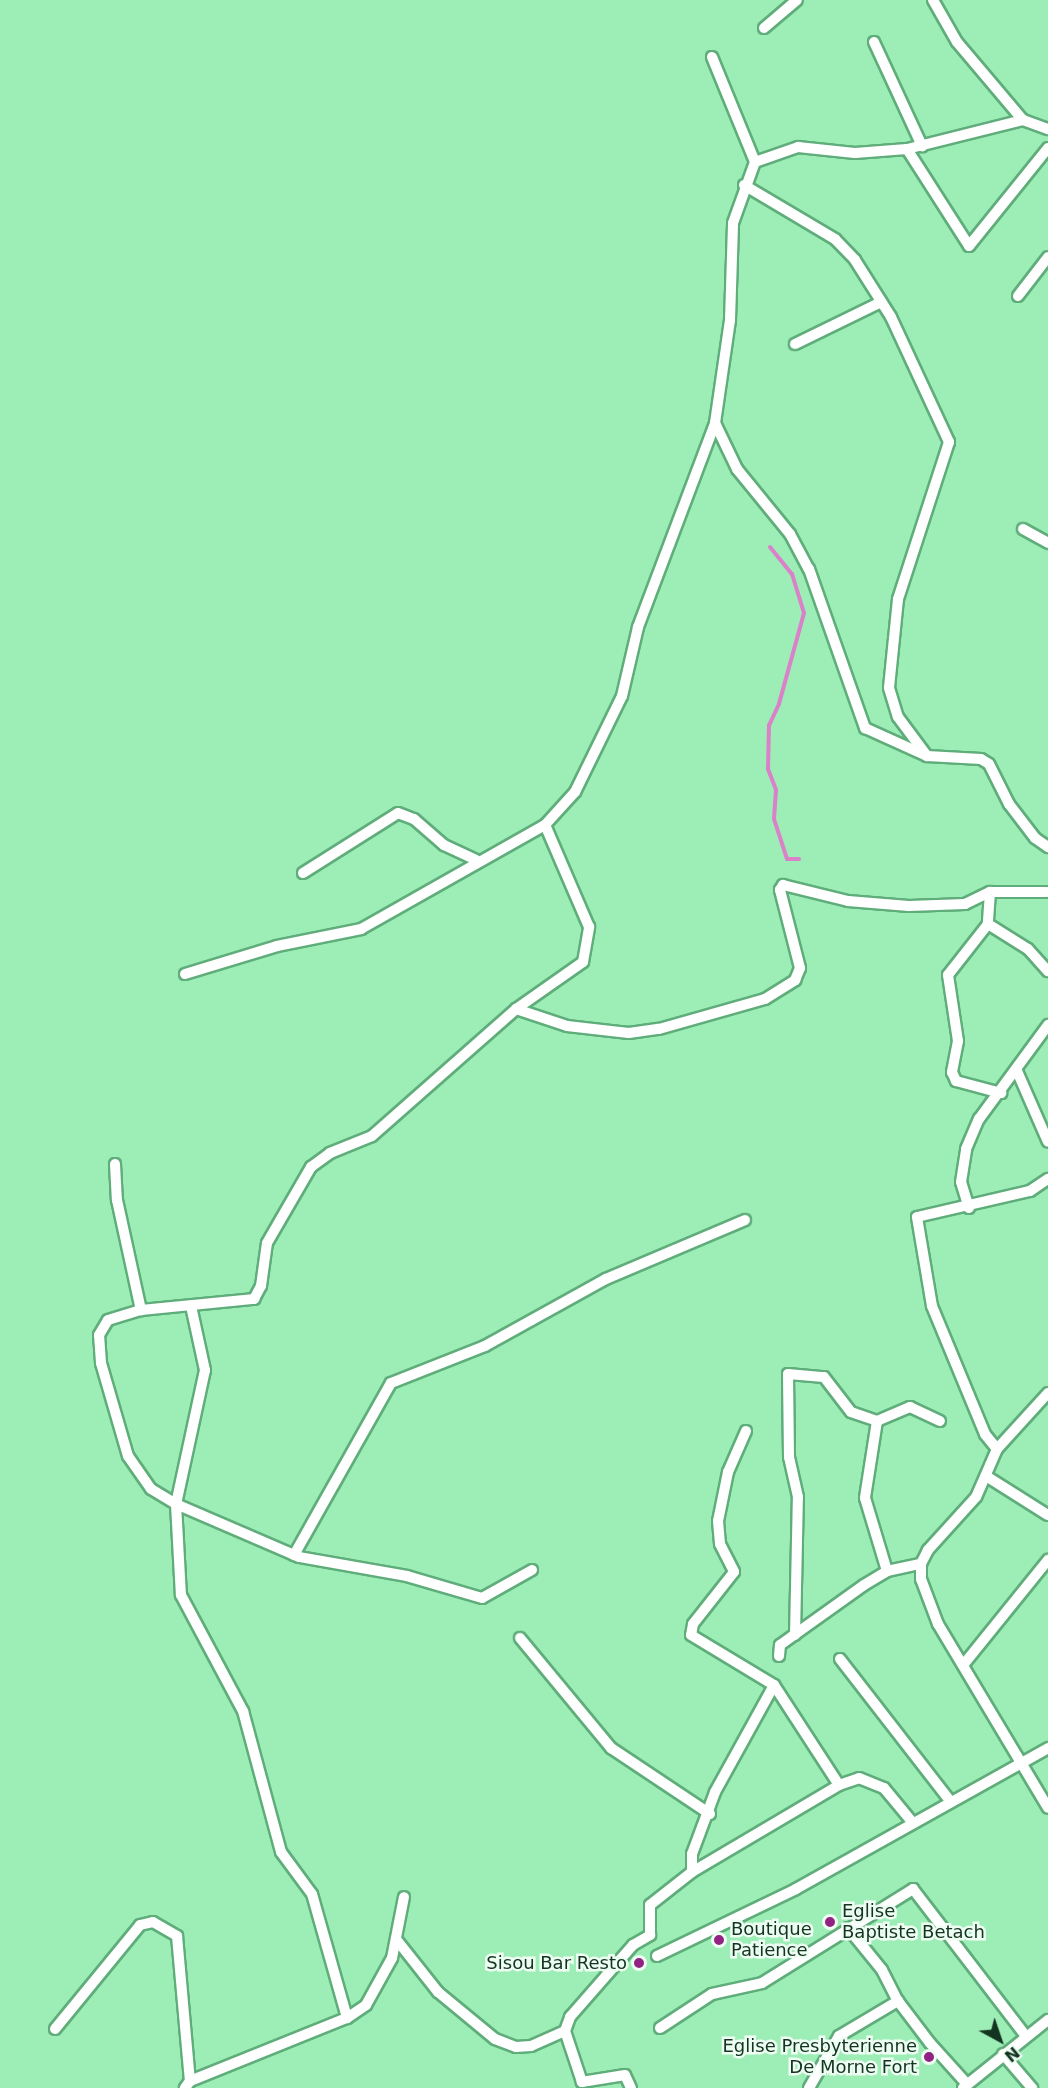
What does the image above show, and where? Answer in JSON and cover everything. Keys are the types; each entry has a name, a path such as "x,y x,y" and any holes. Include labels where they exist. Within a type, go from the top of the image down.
{"street":[{"path":"764,28 797,0"},
{"path":"933,0 957,42 1023,120 1048,129"},
{"path":"874,42 922,146"},
{"path":"712,57 755,162"},
{"path":"185,974 277,946 361,929 476,860 545,825 575,792 621,696 638,627 715,423 730,320 733,223 744,185 755,162 798,147 855,153 907,149 1023,120"},
{"path":"907,149 969,246 1048,148"},
{"path":"744,185 836,239 855,260 881,302 949,442 898,599 889,688 898,717 927,756"},
{"path":"1018,296 1048,257"},
{"path":"795,344 881,302"},
{"path":"715,423 737,469 790,534 808,569 865,728 927,756 981,759 989,764 1010,804 1035,838 1048,847"},
{"path":"1023,529 1048,543"},
{"path":"303,873 398,813 476,860"},
{"path":"532,1570 482,1598 407,1576 294,1555 176,1504 151,1489 137,1474 101,1363 99,1335 108,1320 141,1310 254,1299 261,1286 267,1243 311,1167 372,1136 516,1009 583,962 590,943 589,927 545,825"},
{"path":"516,1009 567,1026 630,1033 659,1029 765,999 795,980 800,968 780,890 783,885 848,901 909,906 965,904 990,892 1048,892"},
{"path":"990,892 988,924 948,975 957,1041 952,1072 956,1080 1000,1093"},
{"path":"988,924 1028,949 1048,971"},
{"path":"969,1208 961,1182 966,1149 979,1119 1017,1071 1048,1025"},
{"path":"1017,1071 1048,1142"},
{"path":"114,1164 117,1200 141,1310"},
{"path":"996,1449 985,1434 932,1306 917,1217 969,1208 1030,1191 1048,1179"},
{"path":"294,1555 391,1383 485,1346 606,1279 745,1220"},
{"path":"191,1306 205,1370 176,1504 181,1595 243,1711 281,1852 312,1894 347,2018"},
{"path":"795,1635 798,1497 789,1457 788,1374 824,1377 851,1412 877,1421 910,1407 940,1421"},
{"path":"779,1656 780,1645 887,1571 921,1564 976,1497 996,1449 1048,1393"},
{"path":"877,1421 865,1498 887,1571"},
{"path":"746,1431 728,1472 718,1521 720,1544 734,1572 693,1624 691,1635 774,1685 839,1785"},
{"path":"986,1476 1048,1515"},
{"path":"964,1664 1048,1560"},
{"path":"921,1564 927,1601 1017,1762 1048,1808"},
{"path":"520,1638 610,1748 710,1814"},
{"path":"840,1659 951,1802"},
{"path":"692,1872 692,1854 735,1751 774,1685"},
{"path":"657,1956 796,1889 1017,1762 1048,1748"},
{"path":"396,1939 438,1992 495,2039 516,2047 531,2046 565,2031 592,1987 650,1935 650,1905 692,1872 839,1785 859,1779 884,1788 913,1823"},
{"path":"660,2028 712,1994 762,1983 913,1889 1026,2036"},
{"path":"55,2030 140,1925 153,1922 177,1936 188,2085 347,2018 375,1992 396,1939 404,1897"},
{"path":"848,1928 882,1970 898,2001 965,2086 1048,2020"},
{"path":"809,2088 839,2036 898,2001"},
{"path":"565,2031 582,2082 625,2075 631,2088"},
{"path":"1003,2054 1032,2088"}],"waterway":[{"path":"770,547 792,574 804,613 779,704 769,725 768,769 776,790 774,819 787,859 799,859"}],"place":[{"name":"Eglise Baptiste Betach","path":"830,1922"},
{"name":"Boutique Patience","path":"719,1940"},
{"name":"Sisou Bar Resto","path":"639,1963"},
{"name":"Eglise Presbyterienne De Morne Fort","path":"929,2057"}]}
